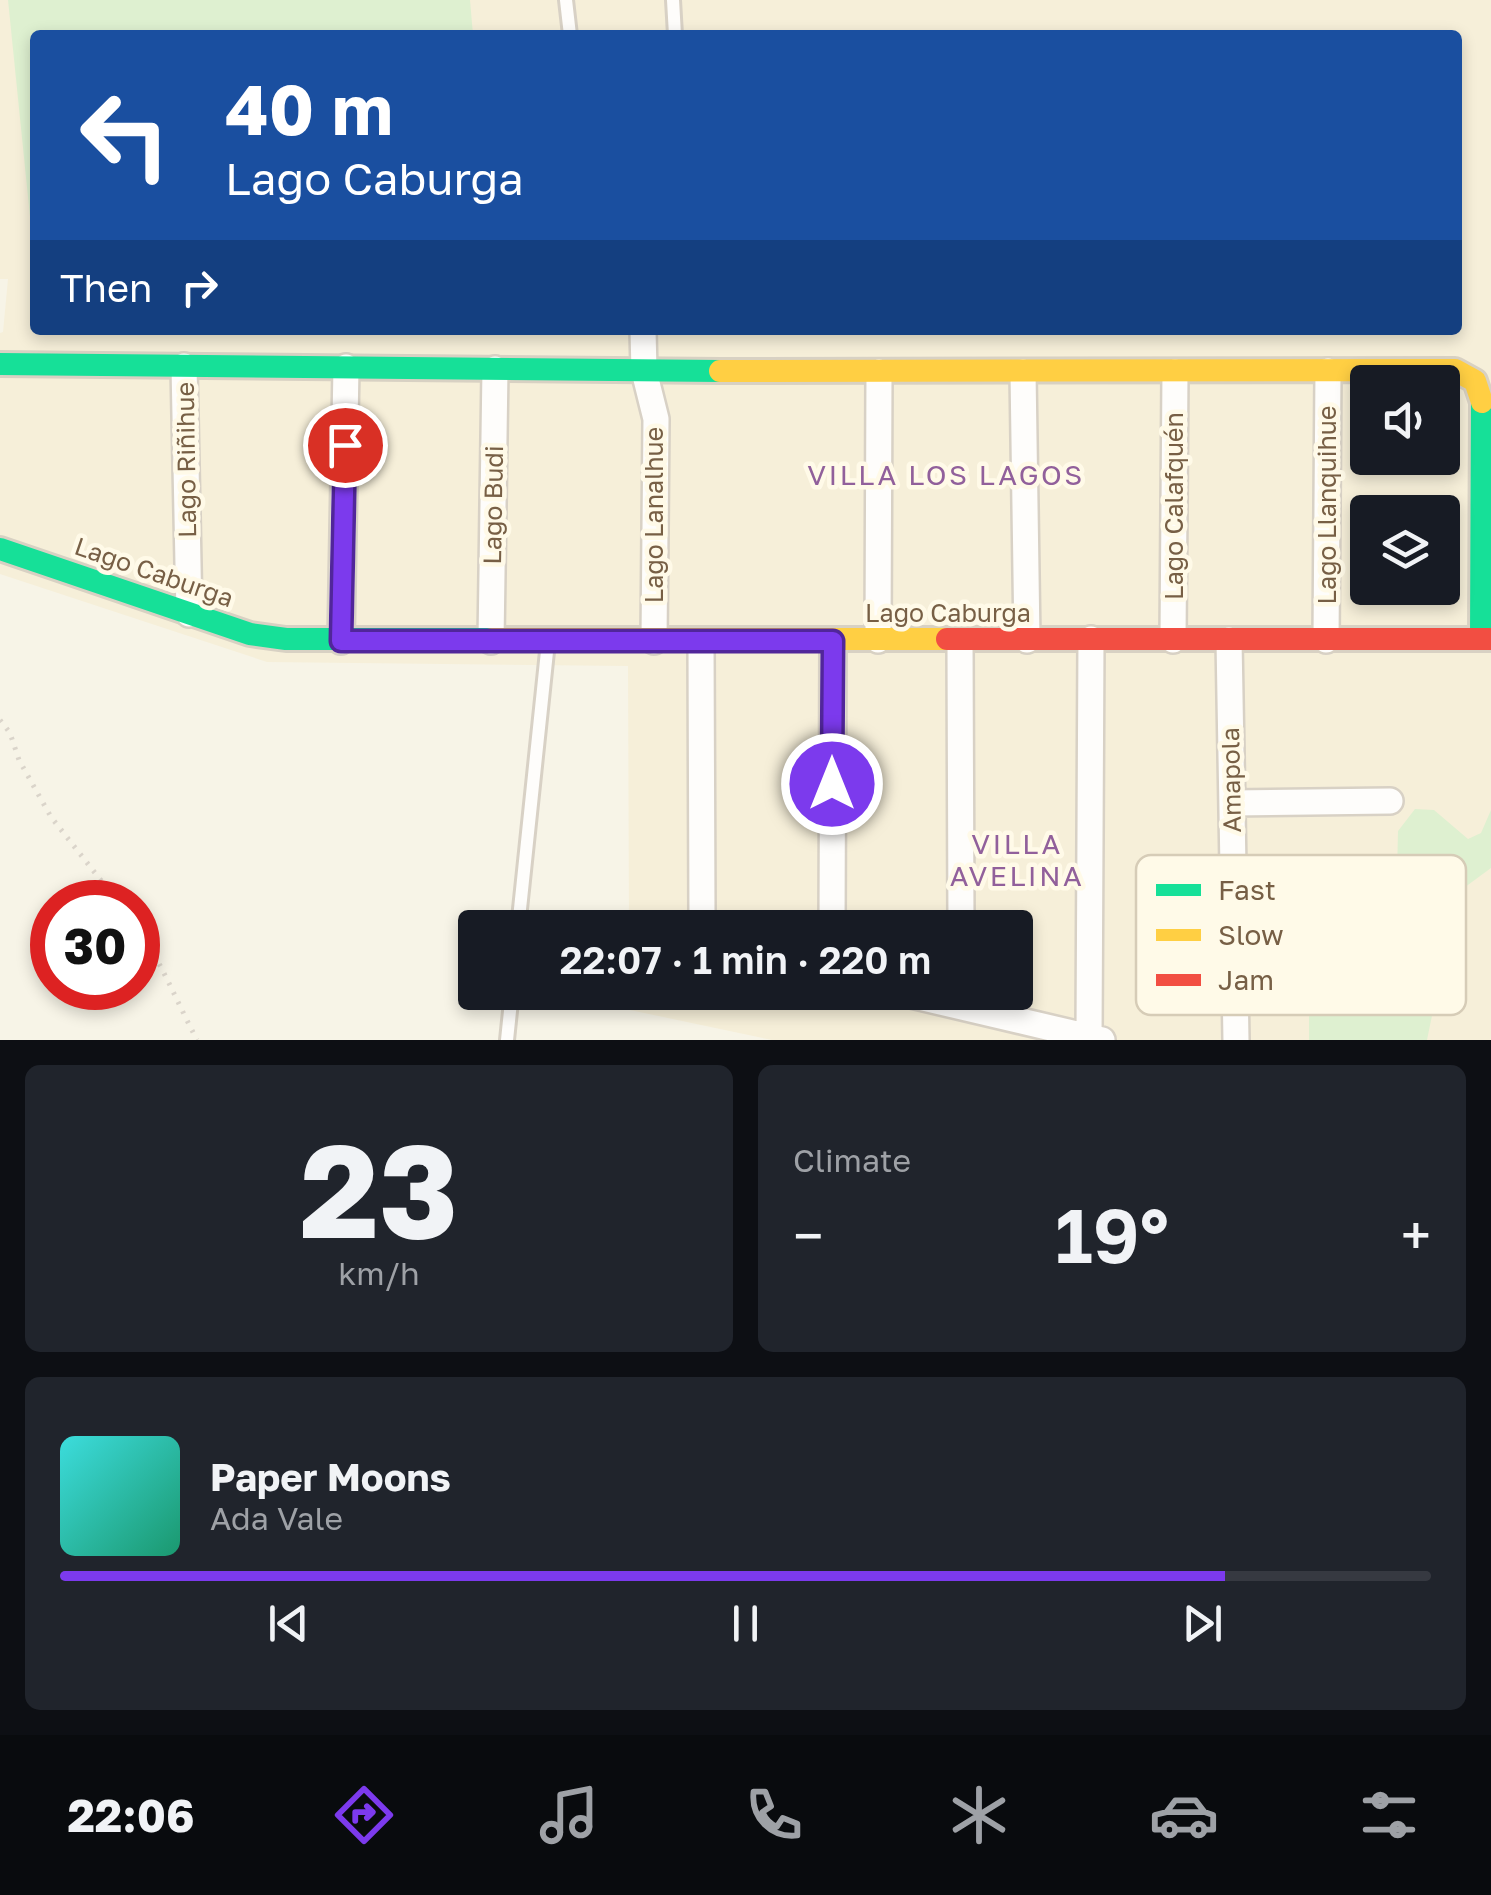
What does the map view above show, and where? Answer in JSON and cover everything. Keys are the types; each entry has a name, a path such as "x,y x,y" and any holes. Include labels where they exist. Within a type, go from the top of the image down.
{"street":[{"name":"Lago Lanalhue","path":"643,335 644,371 656,419 654,641"},
{"path":"0,364 880,372 1455,370 1475,381 1482,396 1486,639"},
{"name":"Lago Riñihue","path":"184,366 190,614"},
{"path":"341,641 346,367"},
{"name":"Lago Budi","path":"491,640 496,369"},
{"name":"Lago Llanquihue","path":"1326,640 1328,371"},
{"path":"878,640 880,372"},
{"path":"1023,372 1027,640"},
{"name":"Lago Calafquén","path":"1173,640 1175,372"},
{"name":"Lago Caburga","path":"0,550 268,638 1486,639"},
{"path":"997,1010 1096,1038 1091,639"},
{"path":"701,640 702,910"},
{"path":"960,640 962,910"},
{"name":"Amapola","path":"1229,640 1233,855"},
{"path":"832,910 833,641"},
{"path":"1232,802 1390,800"},
{"name":"Amapola","path":"1236,1015 1236,1040"}],"lane":[{"path":"566,0 569,30"},
{"path":"673,0 675,30"},
{"path":"520,910 548,641"},
{"path":"507,1040 510,1010"}],"path":[{"path":"0,720 51,817 101,880"},
{"path":"160,966 197,1040"}],"shaded area":[{"path":"0,0 1491,0 1491,1040 772,1040 630,1010 1033,1010 1033,910 629,910 628,666 267,662 0,574 3,332 8,279 0,279"}],"green space":[{"path":"8,0 470,0 473,30 30,30 30,217"},
{"path":"1415,809 1434,810 1468,839 1481,833 1491,810 1491,868 1466,886 1466,855 1397,855 1398,831"},
{"path":"1309,1015 1432,1015 1427,1040 1309,1040"}],"traffic: fast":[{"path":"0,364 720,371"},
{"path":"1481,639 1482,402"},
{"path":"0,549 250,634 286,639 492,639"}],"traffic: slow":[{"path":"720,371 1455,370 1475,381 1482,402"},
{"path":"492,639 947,639"}],"traffic: jam":[{"path":"947,639 1491,639"}],"district":[{"name":"VILLA LOS LAGOS","path":"946,475"},
{"name":"VILLA AVELINA","path":"1017,860"}],"route":[{"path":"345,445 341,641 833,641 832,784"}]}
